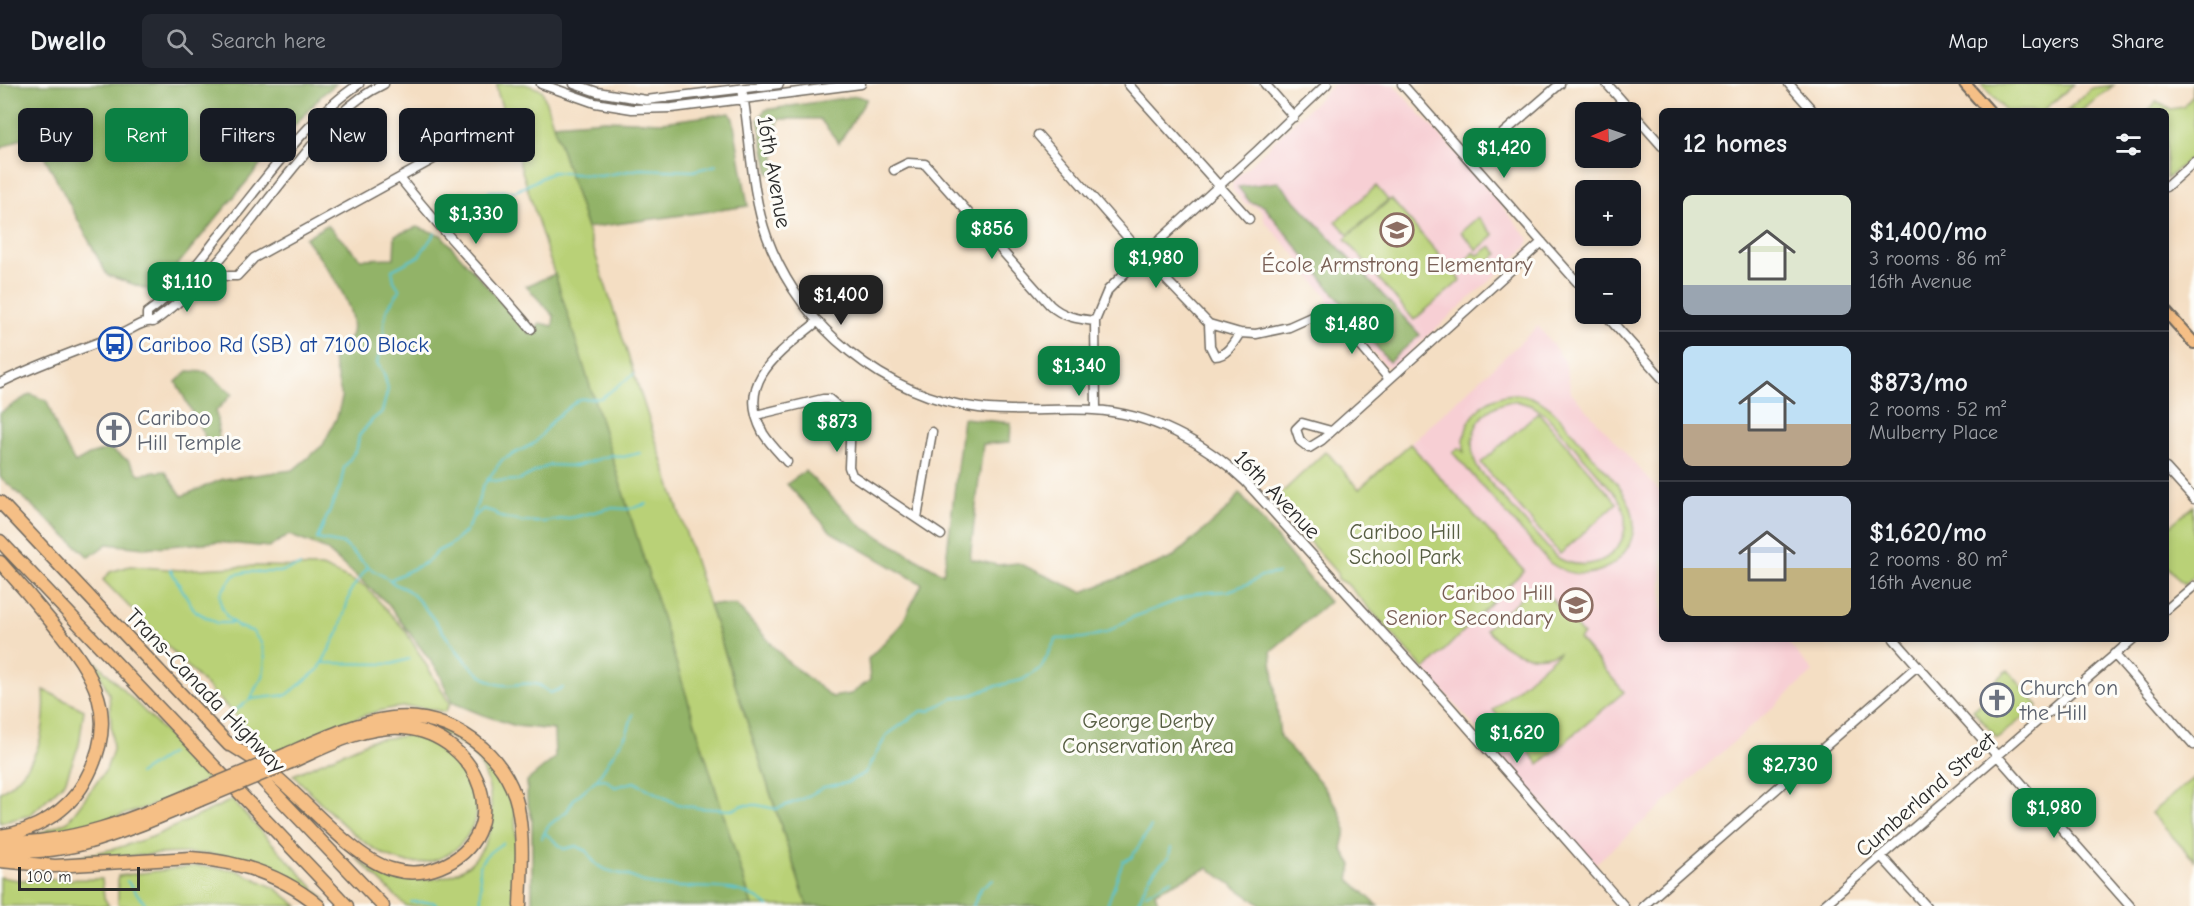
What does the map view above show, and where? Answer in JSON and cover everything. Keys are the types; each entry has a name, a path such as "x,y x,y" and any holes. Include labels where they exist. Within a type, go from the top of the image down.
{"highway":[{"name":"Trans-Canada Highway","path":"0,502 383,906"},
{"name":"Trans-Canada Highway","path":"0,541 347,906"},
{"path":"0,561 83,662 98,693 102,722 102,735 95,760 75,796 44,822 17,833 0,836"},
{"path":"289,758 349,727 400,716 420,717 450,726 472,739 499,764 514,793 521,838 520,906"},
{"path":"0,843 48,841 118,824 198,796 289,758 376,730 404,728 442,740 463,756 476,774 483,803 477,834 461,853 442,866 423,872 390,869 363,854 273,773 225,741"},
{"path":"0,853 81,844 144,824 198,796"},
{"path":"0,861 56,866 191,858 213,859 263,871 295,888 320,906"}],"main road":[{"path":"1965,84 1986,108"},
{"path":"2169,315 2194,344"}],"street":[{"path":"147,321 147,313 179,287 310,128 339,98 359,84"},
{"path":"0,383 80,348 124,333 147,321 153,322 175,307 211,267 327,126 353,102 384,84"},
{"path":"541,84 600,104 632,109 672,108 861,84"},
{"path":"574,84 602,88 625,98 653,100 779,84"},
{"path":"1128,84 1249,219"},
{"path":"1265,84 1294,117"},
{"path":"1096,410 1095,321 1108,290 1327,84"},
{"path":"1402,84 1575,280"},
{"path":"1471,161 1560,84"},
{"path":"1606,84 1659,144"},
{"path":"1790,84 1810,108"},
{"path":"600,104 602,88"},
{"name":"16th Avenue","path":"742,89 758,202 767,236 788,281 817,322 845,348 872,369 904,386 932,397 994,410 1096,410 1131,416 1162,426 1204,448 1235,471 1451,708 1624,906"},
{"path":"1038,135 1143,255 1209,324 1240,333 1272,331 1289,327 1314,315 1328,314 1341,322 1389,379"},
{"path":"200,261 234,277 254,258 429,162"},
{"path":"894,170 908,163 925,164 1050,305 1070,317 1095,321"},
{"path":"2169,185 2192,166"},
{"path":"400,178 531,329"},
{"path":"1331,431 1542,242"},
{"path":"787,462 767,439 756,415 756,392 762,373 775,356 817,322"},
{"path":"1209,324 1210,346 1215,356 1221,356 1227,352 1240,333"},
{"path":"1614,324 1659,375"},
{"path":"756,415 829,399 851,418 849,467 852,475 941,535"},
{"path":"918,518 932,432"},
{"path":"2169,471 2194,500"},
{"path":"2169,607 2194,586"},
{"path":"1897,642 2130,906"},
{"name":"Cumberland Street","path":"1823,906 2129,642"},
{"path":"2114,654 2194,745"},
{"path":"1643,906 1917,666"},
{"path":"1881,856 1926,906"}],"shaded area":[{"name":"École Armstrong Elementary","path":"1334,84 1393,84 1474,173 1529,239 1527,247 1392,368 1385,365 1338,313 1328,309 1327,296 1304,270 1300,260 1265,222 1262,211 1244,203 1232,189 1233,181"},
{"name":"Cariboo Hill Senior Secondary","path":"1538,326 1565,361 1571,392 1659,491 1659,642 1788,642 1813,672 1595,864 1425,670 1524,570 1410,444"}],"green space":[{"path":"0,84 336,84 308,108 296,124 296,108 200,108 200,162 263,162 155,292 107,275 47,162 93,162 93,108 18,108 18,140 0,149"},
{"path":"497,84 525,84 542,90 807,906 752,906 519,162 535,162 535,108 502,108"},
{"path":"1981,84 2074,84 2046,108 2003,108"},
{"path":"2192,84 2194,84 2194,155 2169,176 2169,108 2184,107 2193,95"},
{"path":"2114,85 2085,108 2069,108 2092,88"},
{"path":"857,96 867,99 839,143 820,119 779,119 775,132 775,171 769,174 758,119 765,110"},
{"path":"2156,102 2169,108 2150,108"},
{"path":"730,113 733,119 748,206 587,228 553,124 605,120 663,122"},
{"path":"1278,182 1420,335 1389,362 1264,206 1250,202 1238,187"},
{"path":"1376,186 1388,200 1348,235 1336,221"},
{"path":"1391,199 1461,280 1414,320 1345,239"},
{"path":"1478,217 1494,235 1477,250 1461,232"},
{"path":"327,225 361,259 394,258 395,235 417,227 441,235 531,335 540,323 553,326 554,316 526,286 555,274 752,906 532,906 532,819 527,801 527,781 555,758 554,730 516,726 451,702 439,672 387,603 325,549 289,535 269,547 216,542 144,548 107,544 89,557 0,477 0,413 30,394 47,401 59,434 75,463 89,455 109,449 128,460 139,474 165,471 182,496 223,479 293,470 323,445 337,417 342,398 333,360 352,333 352,321 344,296 305,238"},
{"path":"1491,246 1498,254 1475,272 1465,261 1474,252 1478,255"},
{"path":"188,371 206,372 232,394 216,411 219,439 214,454 176,382"},
{"path":"1515,394 1527,396 1548,406 1624,494 1630,505 1633,531 1627,549 1610,566 1582,574 1562,570 1550,563 1453,453 1459,448 1464,452 1466,430 1476,412 1493,399","holes":["1516,401 1533,406 1547,416 1618,497 1624,513 1625,528 1621,542 1601,561 1587,564 1572,563 1556,557 1478,469 1472,446 1474,434 1484,415 1503,403"]},
{"path":"1538,412 1617,503 1560,554 1481,463"},
{"name":"George Derby Conservation Area","path":"963,418 1011,423 1010,442 983,444 970,559 998,565 1018,563 1082,592 1172,558 1230,507 1239,493 1329,602 1271,651 1280,737 1321,783 1339,810 1346,830 1342,849 1352,865 1349,879 1378,906 1262,906 1208,868 1155,892 1159,906 807,906 709,604 736,605 788,662 832,697 851,694 870,680 868,659 901,625 922,584 831,532 787,484 805,471 862,527 943,574"},
{"name":"Cariboo Hill School Park","path":"1410,444 1524,570 1425,670 1347,584 1338,579 1337,573 1273,501 1326,451 1359,489"},
{"path":"2193,506 2194,576 2184,585 2169,568 2169,526"},
{"path":"130,566 180,570 255,566 322,567 365,586 405,630 450,704 445,712 408,707 372,713 280,752 272,753 103,580 110,572"},
{"path":"1542,588 1583,635 1579,639 1624,692 1539,764 1493,710 1560,652 1529,656 1502,644 1486,629 1531,589"},
{"path":"93,659 209,777 153,805 48,837 30,838 68,821 106,770 113,750 109,694"},
{"path":"2008,670 2038,706 1997,738 1973,710 1984,701 1995,712 2008,700 1994,682"},
{"path":"44,690 84,710 79,745 65,782 30,815 0,823 0,792 23,772 37,748 44,720"},
{"path":"407,722 431,722 462,736 499,770 515,811 518,906 406,906 355,857 372,869 400,878 443,877 468,866 477,856 487,838 491,804 488,786 476,758 454,739 440,732"},
{"path":"411,735 436,745 460,764 475,783 478,801 475,819 469,833 460,844 450,853 438,859 411,863 397,860 371,847 336,818 293,775 372,740"},
{"path":"2194,777 2194,860 2151,813"},
{"path":"232,800 326,901 273,868 230,856 182,853 62,861 152,837"},
{"path":"197,866 236,870 275,888 298,906 120,906 118,904 118,876"},
{"path":"0,877 18,880 102,879 104,898 109,906 0,906"}],"waterway":[{"path":"456,217 474,210 490,191 516,191 553,172 600,176 640,169 693,171 717,165"},
{"path":"435,233 419,256 392,270 394,281 400,290 387,309 384,337 377,363 384,374 388,389 382,412 359,436 357,448 344,468 340,487 317,539 344,544 368,567 390,580 427,562 466,531 483,486 502,460 535,443 554,419 579,399 601,398 634,374"},
{"path":"487,480 519,480 549,465 576,466 612,455 623,457 640,453"},
{"path":"475,516 483,509 494,512 500,517 524,522 544,522 610,508 628,509 647,504"},
{"path":"251,699 263,677 265,658 261,643 252,631 239,627 227,617 221,605 220,594 234,575 247,572 279,572 300,566"},
{"path":"233,712 251,699 287,695 319,669 339,631 351,590 368,567"},
{"path":"170,569 195,611 217,623 232,623"},
{"path":"542,838 548,826 567,811 574,799 596,780 605,779 615,787 634,782 677,804 698,808 732,810 743,805 757,805 776,809 803,799 824,787 846,783 865,773 887,735 921,711 929,711 953,698 972,695 992,687 1022,680 1041,668 1056,639 1083,638 1106,633 1131,618 1197,593 1228,591 1250,583 1261,576 1278,573"},
{"path":"391,581 410,592 420,602 468,664 490,681 503,685 528,683 540,686 550,693 563,688"},
{"path":"323,663 392,664 409,659"},
{"path":"597,779 627,733 633,714"},
{"path":"139,774 171,753"},
{"path":"1107,906 1123,861 1131,858 1151,827"},
{"path":"546,834 564,849 576,846 587,851 599,867 646,883 661,886 725,888 740,891 768,906"},
{"path":"480,906 481,864 491,851 503,843"},
{"path":"1135,906 1150,876 1169,857 1171,848"},
{"path":"1146,894 1172,879"},
{"path":"973,906 981,888 993,880"},
{"path":"127,881 147,906"},
{"path":"411,902 433,902 438,906"}],"place":[{"name":"École Armstrong Elementary","path":"1397,230"},
{"name":"Cariboo Rd (SB) at 7100 Block","path":"115,344"},
{"name":"Cariboo Hill Temple","path":"114,430"},
{"name":"Cariboo Hill Senior Secondary","path":"1576,605"},
{"name":"Church on the Hill","path":"1997,700"}]}
